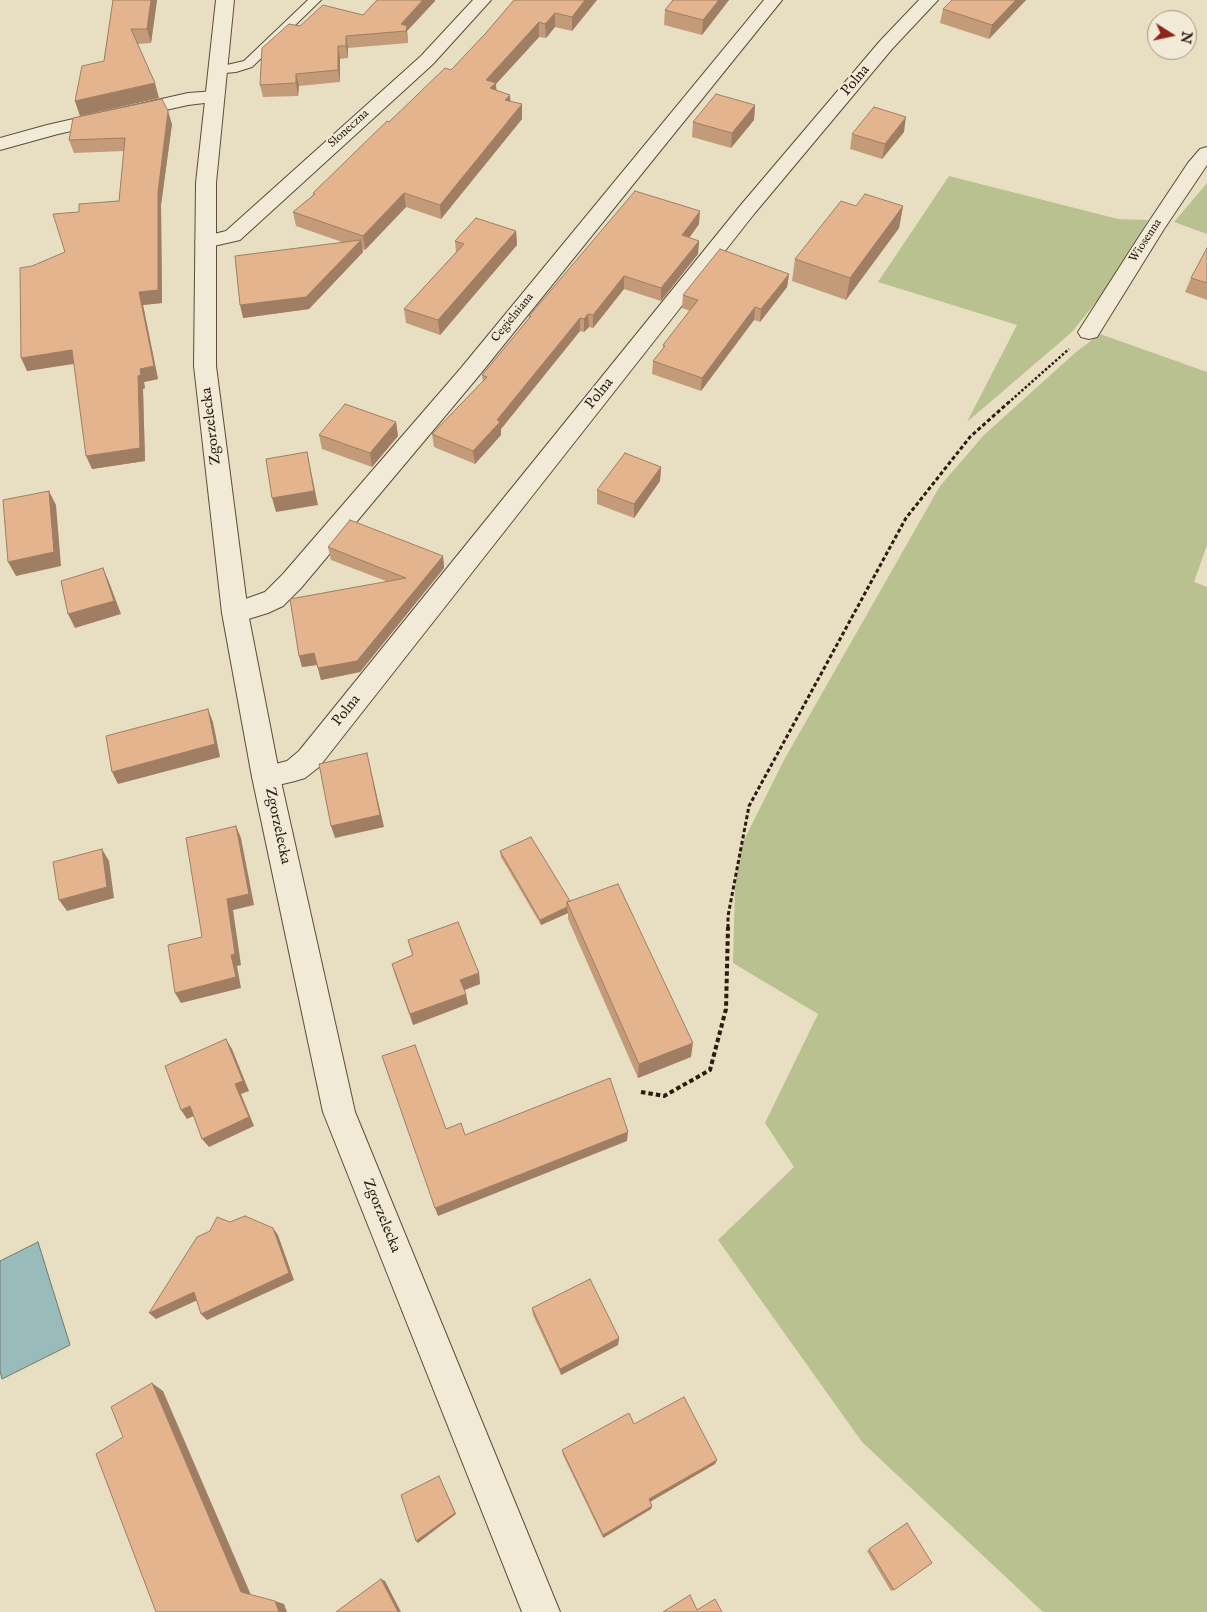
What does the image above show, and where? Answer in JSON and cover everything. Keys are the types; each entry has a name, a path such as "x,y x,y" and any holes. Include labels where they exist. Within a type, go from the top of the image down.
{"street":[{"name":"Zgorzelecka","path":"225,0 206,183 205,366 234,613 266,777 339,1112 541,1612"},
{"name":"Słoneczna","path":"206,242 233,236 284,187 427,60 482,0"},
{"name":"Cegielniana","path":"234,613 259,606 274,599 292,581 475,366 773,0"},
{"name":"Polna","path":"266,777 295,770 309,759 747,210 886,45 929,0"},
{"path":"0,144 54,129 188,99 216,84"},
{"name":"Wiosenna","path":"1089,332 1154,229 1207,153"}],"lane":[{"path":"216,84 236,68 248,64 315,0"}],"path":[{"path":"641,1092 664,1096 710,1070 726,1009 728,916 749,806 906,518 970,437 1089,332"}],"green space":[{"path":"949,176 1118,219 1148,220 1112,282 1072,332 967,422 1017,325 878,282"},
{"path":"1207,183 1207,234 1174,222"},
{"path":"1100,334 1207,372 1207,545 1194,582 1207,587 1207,1612 1043,1612 862,1442 718,1240 794,1167 765,1123 818,1014 733,963 735,885 742,844 784,760 940,486 984,435 1076,352"}],"water":[{"path":"38,1242 70,1345 2,1379 0,1371 0,1261"}],"building":[{"path":"113,0 151,0 147,29 131,29 155,83 75,101 82,66 104,61"},
{"path":"377,0 423,0 401,24 407,26 406,31 346,36 346,46 338,46 338,70 296,74 296,83 260,85 262,48 289,24 300,26 323,5 363,15"},
{"path":"514,0 585,0 572,17 555,13 545,24 539,22 486,80 496,83 490,88 510,95 505,100 522,104 440,205 404,193 363,236 293,212 315,194 313,193 387,121 389,122 445,68 451,70"},
{"path":"673,0 719,0 703,20 665,10"},
{"path":"952,0 1016,0 992,25 943,9"},
{"path":"716,94 755,105 732,133 693,122"},
{"path":"162,99 168,111 158,192 158,290 139,292 154,366 140,369 141,375 138,376 140,448 86,456 72,350 21,358 20,268 32,266 65,252 53,214 79,212 79,204 119,201 125,138 69,140 73,118"},
{"path":"874,107 906,117 885,144 852,134"},
{"path":"635,191 700,211 682,235 699,241 661,288 624,276 593,315 588,314 584,319 580,318 497,420 500,422 473,451 432,434 487,377 482,375 531,316 529,316"},
{"path":"865,194 903,206 850,278 795,259 841,201 856,206"},
{"path":"476,218 516,231 438,320 404,309 464,244 455,241"},
{"path":"361,240 306,297 240,305 235,256"},
{"path":"1207,248 1207,283 1191,278"},
{"path":"720,249 789,274 761,309 755,307 702,378 653,361 698,300 683,295"},
{"path":"345,404 396,422 370,453 319,435"},
{"path":"307,452 314,491 272,498 266,459"},
{"path":"625,453 661,467 634,504 597,490"},
{"path":"49,491 54,552 8,562 3,500"},
{"path":"350,520 443,556 357,661 318,668 314,653 299,656 290,599 406,578 328,547"},
{"path":"103,568 114,601 68,614 61,581"},
{"path":"208,709 215,744 112,772 106,736"},
{"path":"367,753 380,815 331,826 319,764"},
{"path":"236,826 249,894 227,899 235,954 231,955 236,977 175,993 168,945 202,937 186,838"},
{"path":"531,837 570,901 567,902 567,907 540,920 500,851"},
{"path":"102,849 107,887 59,900 53,862"},
{"path":"618,884 693,1043 639,1064 567,902"},
{"path":"458,922 479,973 460,980 466,994 410,1014 392,964 413,955 408,940"},
{"path":"226,1039 243,1081 235,1084 249,1117 202,1139 190,1106 181,1110 165,1066"},
{"path":"415,1045 446,1129 461,1123 465,1135 610,1078 628,1132 435,1208 382,1056"},
{"path":"245,1216 273,1228 289,1273 201,1314 194,1292 149,1313 197,1237 210,1231 217,1217 230,1222"},
{"path":"590,1279 619,1338 560,1369 532,1308"},
{"path":"152,1383 241,1592 275,1601 279,1612 156,1612 96,1454 123,1437 111,1407"},
{"path":"684,1397 717,1460 649,1499 652,1506 603,1535 562,1450 629,1413 634,1424"},
{"path":"439,1476 455,1513 416,1541 401,1495"},
{"path":"907,1523 932,1563 894,1590 869,1549"},
{"path":"381,1579 398,1612 336,1612"},
{"path":"690,1595 697,1610 715,1599 722,1612 663,1612"}]}
